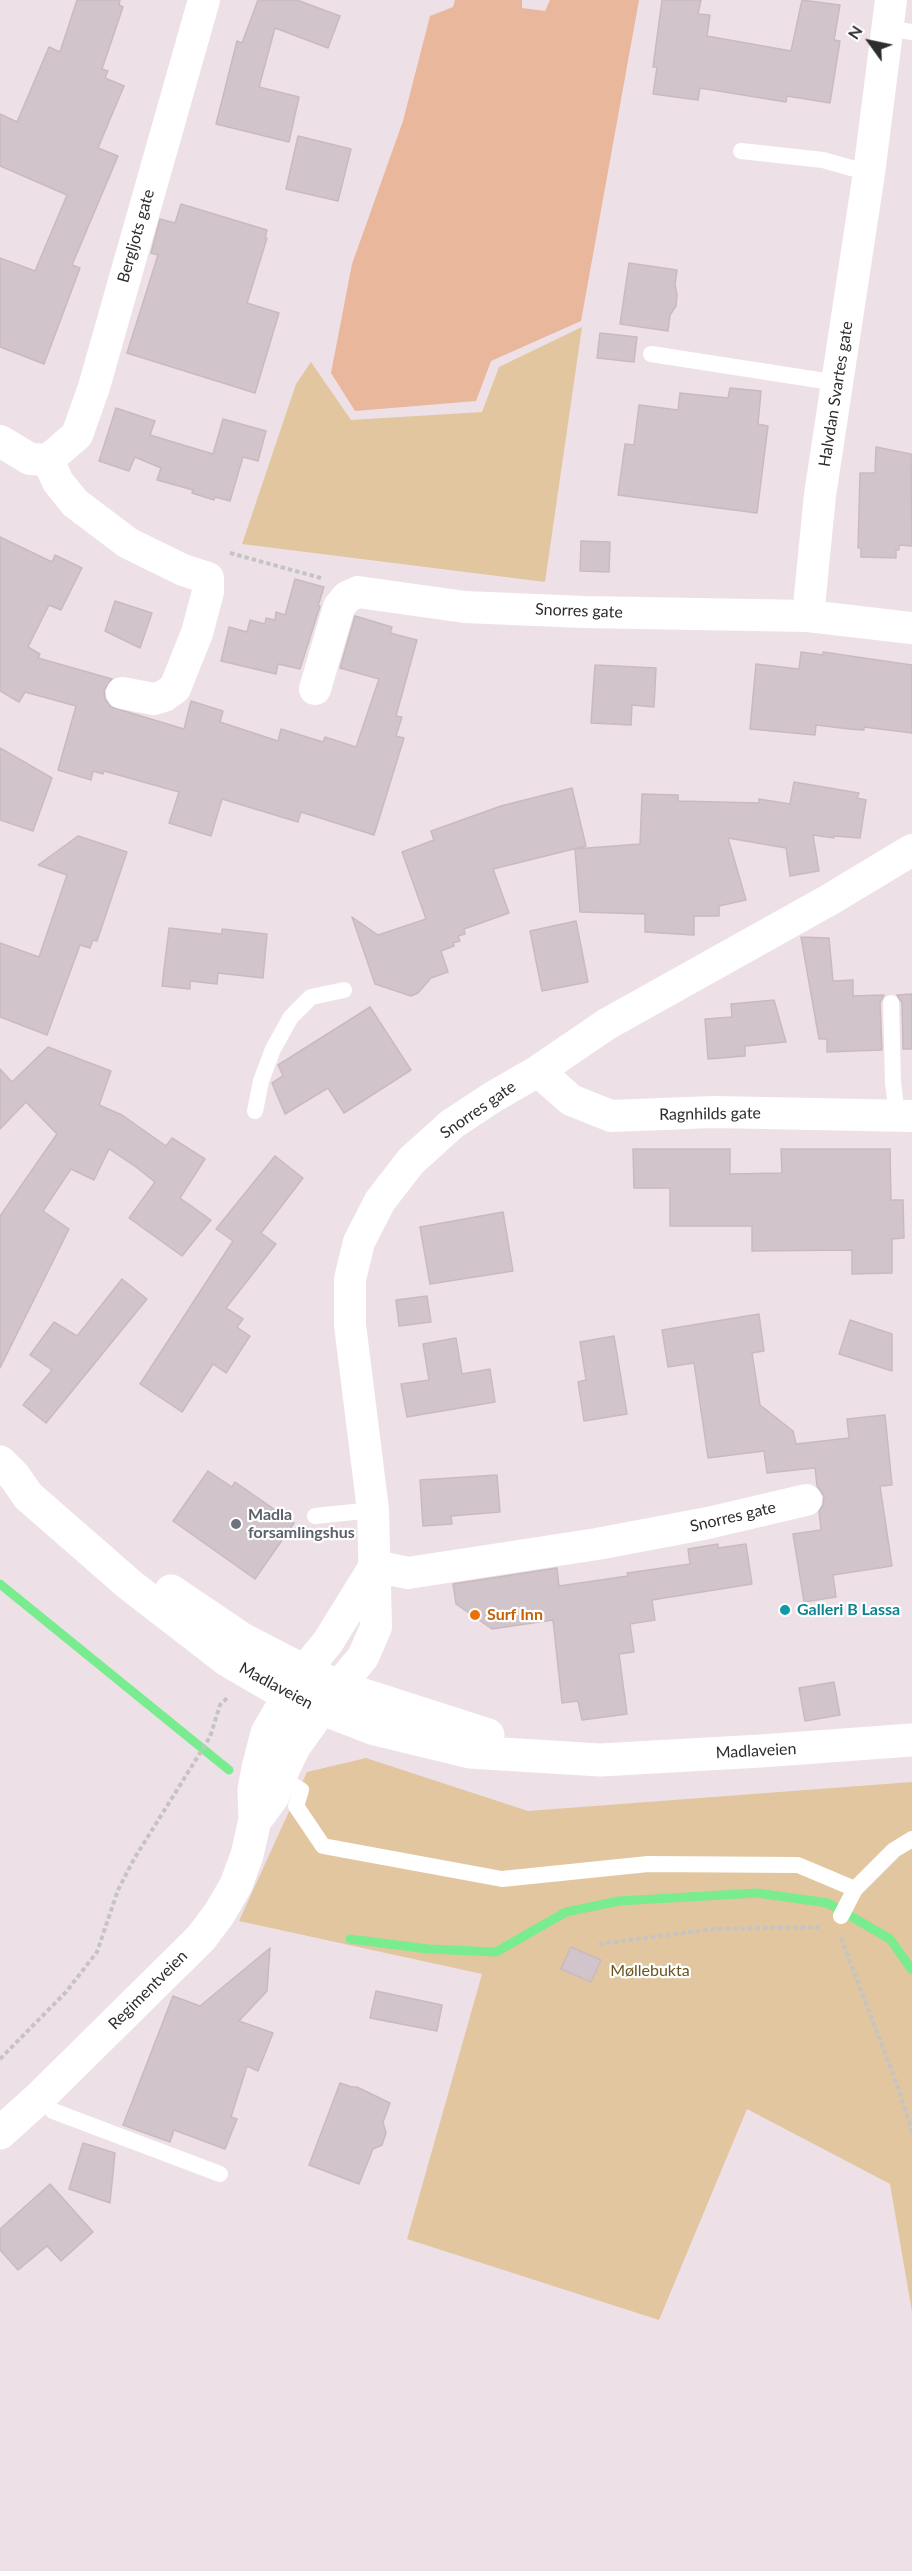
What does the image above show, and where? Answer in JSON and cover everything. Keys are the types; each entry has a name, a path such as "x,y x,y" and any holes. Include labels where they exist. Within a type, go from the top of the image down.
{"main road":[{"name":"Madlaveien","path":"8,1469 28,1497 130,1585 227,1660 296,1683 329,1698 375,1729 470,1752 600,1760 761,1752 912,1740"},
{"name":"Regimentveien","path":"0,2133 41,2096 201,1938 219,1914 236,1885 247,1855 255,1820 273,1796 267,1733 296,1683"},
{"name":"Regimentveien","path":"269,1772 294,1748 329,1698"}],"street":[{"name":"Bergljots gate","path":"48,460 77,435 94,387 204,0"},
{"name":"Halvdan Svartes gate","path":"808,616 820,495 869,173 897,20"},
{"path":"0,441 30,459 48,460 58,482 75,502 128,543 183,570 208,578 208,592 197,633 175,688 164,696 154,699 122,693"},
{"name":"Snorres gate","path":"315,689 339,607 347,597 358,592 465,607 584,612 808,616 912,628"},
{"name":"Snorres gate","path":"329,1698 363,1657 376,1627 373,1510 350,1325 350,1278 359,1242 380,1201 411,1161 452,1124 538,1071 607,1024 829,900 912,850"},
{"name":"Ragnhilds gate","path":"538,1071 571,1100 611,1116 714,1112 904,1116"},
{"name":"Snorres gate","path":"375,1566 408,1573 608,1542 708,1523 806,1500"},
{"path":"296,1683 328,1642 375,1566"}],"lane":[{"path":"741,151 823,160 869,173"},
{"path":"651,354 838,383"},
{"path":"255,1112 261,1081 269,1059 291,1017 311,997 344,990"},
{"name":"Ragnhilds gate","path":"891,1003 893,1082 904,1116"},
{"path":"315,1516 373,1510"},
{"path":"269,1772 301,1790 296,1806 323,1846 502,1879 648,1864 798,1865 852,1895"},
{"path":"840,1922 852,1895 894,1850 912,1839"},
{"path":"41,2096 53,2111 220,2174"}],"path":[{"path":"0,2059 66,1992 97,1952 118,1890 134,1859 195,1764 210,1737 220,1705 231,1695"},
{"path":"599,1944 715,1929 840,1922 912,2132"}],"green space":[{"path":"582,327 545,582 242,544 296,384 311,362 351,420 482,412 499,367"},
{"name":"Møllebukta","path":"366,1758 528,1811 912,1782 912,2312 890,2184 747,2109 659,2320 407,2239 482,1974 239,1921 307,1772"}],"shaded area":[{"path":"455,0 522,0 522,8 545,11 550,0 639,0 581,321 491,361 476,401 355,411 331,373 352,264 403,121 430,16 453,7"}],"building":[{"path":"77,0 120,0 119,5 123,7 102,69 108,71 105,78 124,86 98,148 118,156 72,265 80,268 44,364 0,347 0,258 35,271 67,195 0,166 0,114 17,122 49,47 60,52"},
{"path":"258,0 297,0 340,16 328,48 275,28 259,87 299,97 289,142 216,124 237,41 242,43"},
{"path":"662,0 701,0 698,14 710,15 707,36 791,51 802,0 840,5 834,40 840,41 830,103 787,96 786,102 700,88 698,100 653,94 657,67 653,67"},
{"path":"298,136 351,149 338,201 286,189"},
{"path":"181,204 267,230 265,238 267,238 247,303 279,313 255,393 127,353 158,255 151,253 160,219 175,223"},
{"path":"629,263 677,270 676,306 670,315 668,331 620,324"},
{"path":"600,333 637,337 634,362 597,358"},
{"path":"730,388 761,391 758,424 768,426 757,513 618,495 625,444 634,445 639,405 678,410 680,393 728,398"},
{"path":"116,408 155,421 150,435 213,454 223,419 266,431 258,461 243,457 230,501 215,497 214,500 192,493 193,490 157,480 161,468 135,457 129,471 99,461"},
{"path":"876,447 911,454 912,546 899,545 896,558 861,557 861,548 858,548 860,473 875,473"},
{"path":"0,537 52,562 55,555 82,568 61,610 49,605 28,647 40,654 38,658 112,679 104,690 105,699 111,707 184,729 191,701 223,711 220,722 278,741 281,729 323,742 325,737 356,747 379,679 340,668 355,616 392,627 390,633 417,640 396,716 402,717 396,736 404,738 374,835 301,812 298,822 222,799 211,836 169,823 179,792 104,771 103,774 93,771 91,780 58,770 76,706 25,692 19,702 0,691"},
{"path":"581,541 610,542 609,572 580,571"},
{"path":"295,579 324,587 300,669 278,664 276,674 221,661 229,627 247,632 250,620 265,624 266,618 275,620 276,612 285,615"},
{"path":"115,601 152,613 140,648 105,631"},
{"path":"801,652 823,655 823,652 912,665 912,733 864,727 864,730 816,725 815,735 750,729 756,664 799,669"},
{"path":"595,665 656,668 654,707 632,705 631,725 591,723"},
{"path":"0,748 52,778 33,831 0,820"},
{"path":"794,782 859,793 857,798 866,800 860,838 813,835 819,871 790,876 786,848 728,838 746,900 719,906 719,916 694,916 694,935 645,932 645,914 580,912 575,849 640,844 642,794 678,795 678,801 759,803 759,799 790,804"},
{"path":"572,788 586,846 493,869 509,913 464,929 465,934 458,936 460,941 441,951 448,972 431,978 418,993 411,996 375,984 352,917 378,935 426,919 402,852 434,840 431,831 501,806"},
{"path":"78,836 127,852 97,941 93,940 90,948 80,945 47,1035 0,1017 0,943 39,957 67,875 38,865"},
{"path":"576,921 588,982 542,991 530,931"},
{"path":"169,928 222,934 222,929 267,934 263,978 218,973 217,984 190,981 190,989 162,986"},
{"path":"801,937 829,938 833,981 853,980 853,996 884,995 880,1003 882,1050 827,1052 827,1039 819,1039"},
{"path":"912,994 912,1049 903,1049 902,1003 897,995"},
{"path":"774,1000 786,1042 745,1046 745,1056 708,1059 705,1019 732,1017 731,1004"},
{"path":"370,1007 411,1070 344,1113 328,1088 285,1114 272,1083 283,1076 278,1065"},
{"path":"48,1047 111,1071 99,1105 122,1115 166,1146 172,1138 205,1159 180,1198 211,1220 182,1256 129,1218 155,1182 136,1167 109,1149 94,1180 71,1169 43,1211 69,1229 0,1368 0,1216 57,1134 26,1102 0,1129 0,1069 12,1082"},
{"path":"633,1149 730,1149 730,1174 782,1173 781,1149 890,1149 891,1200 903,1200 904,1238 892,1239 892,1273 852,1274 852,1250 752,1251 752,1226 670,1226 670,1188 634,1188"},
{"path":"275,1156 303,1178 261,1233 276,1244 226,1308 243,1319 237,1327 250,1336 226,1373 213,1364 182,1412 140,1384 233,1241 216,1229"},
{"path":"503,1212 513,1271 430,1284 420,1227"},
{"path":"122,1279 147,1299 46,1423 23,1405 52,1370 30,1355 54,1322 77,1336"},
{"path":"427,1296 431,1322 399,1326 396,1300"},
{"path":"759,1314 764,1351 752,1353 760,1405 793,1431 796,1444 849,1438 847,1419 885,1415 892,1485 880,1486 892,1566 833,1575 836,1597 804,1602 793,1534 821,1530 819,1511 823,1505 824,1496 817,1486 815,1468 767,1473 764,1451 708,1458 694,1363 668,1367 662,1330"},
{"path":"850,1320 892,1334 892,1371 839,1354"},
{"path":"614,1336 627,1414 584,1421 578,1382 586,1380 580,1342"},
{"path":"456,1338 462,1374 490,1369 495,1402 407,1417 401,1384 429,1380 423,1344"},
{"name":"Madla forsamlingshus","path":"208,1471 232,1487 235,1482 294,1523 255,1579 173,1521"},
{"path":"497,1475 500,1512 451,1516 452,1524 423,1526 420,1480"},
{"path":"718,1544 718,1548 746,1544 752,1584 652,1600 655,1620 630,1624 634,1652 619,1654 627,1714 582,1720 578,1701 562,1703 553,1620 492,1629 456,1604 453,1584 557,1568 559,1586 628,1576 627,1573 690,1564 688,1549"},
{"path":"834,1682 840,1715 805,1721 799,1688"},
{"path":"571,1947 601,1960 591,1982 561,1969"},
{"path":"270,1948 267,1991 239,2021 273,2033 258,2071 247,2066 231,2117 237,2119 225,2149 174,2130 170,2142 123,2125 173,1996 200,2006"},
{"path":"376,1991 442,2005 437,2031 370,2018"},
{"path":"340,2083 357,2087 390,2103 383,2122 386,2133 382,2145 373,2149 359,2184 309,2165"},
{"path":"83,2143 115,2153 110,2203 69,2189"},
{"path":"50,2184 93,2232 61,2261 47,2246 18,2270 0,2250 0,2229"}],"waterway":[{"path":"0,1584 229,1770"},
{"path":"350,1939 428,1949 496,1952 566,1912 619,1901 757,1893 828,1903 890,1939 912,1970"}],"place":[{"name":"Madla forsamlingshus","path":"236,1524"},
{"name":"Galleri B Lassa","path":"785,1610"},
{"name":"Surf Inn","path":"475,1615"}]}
